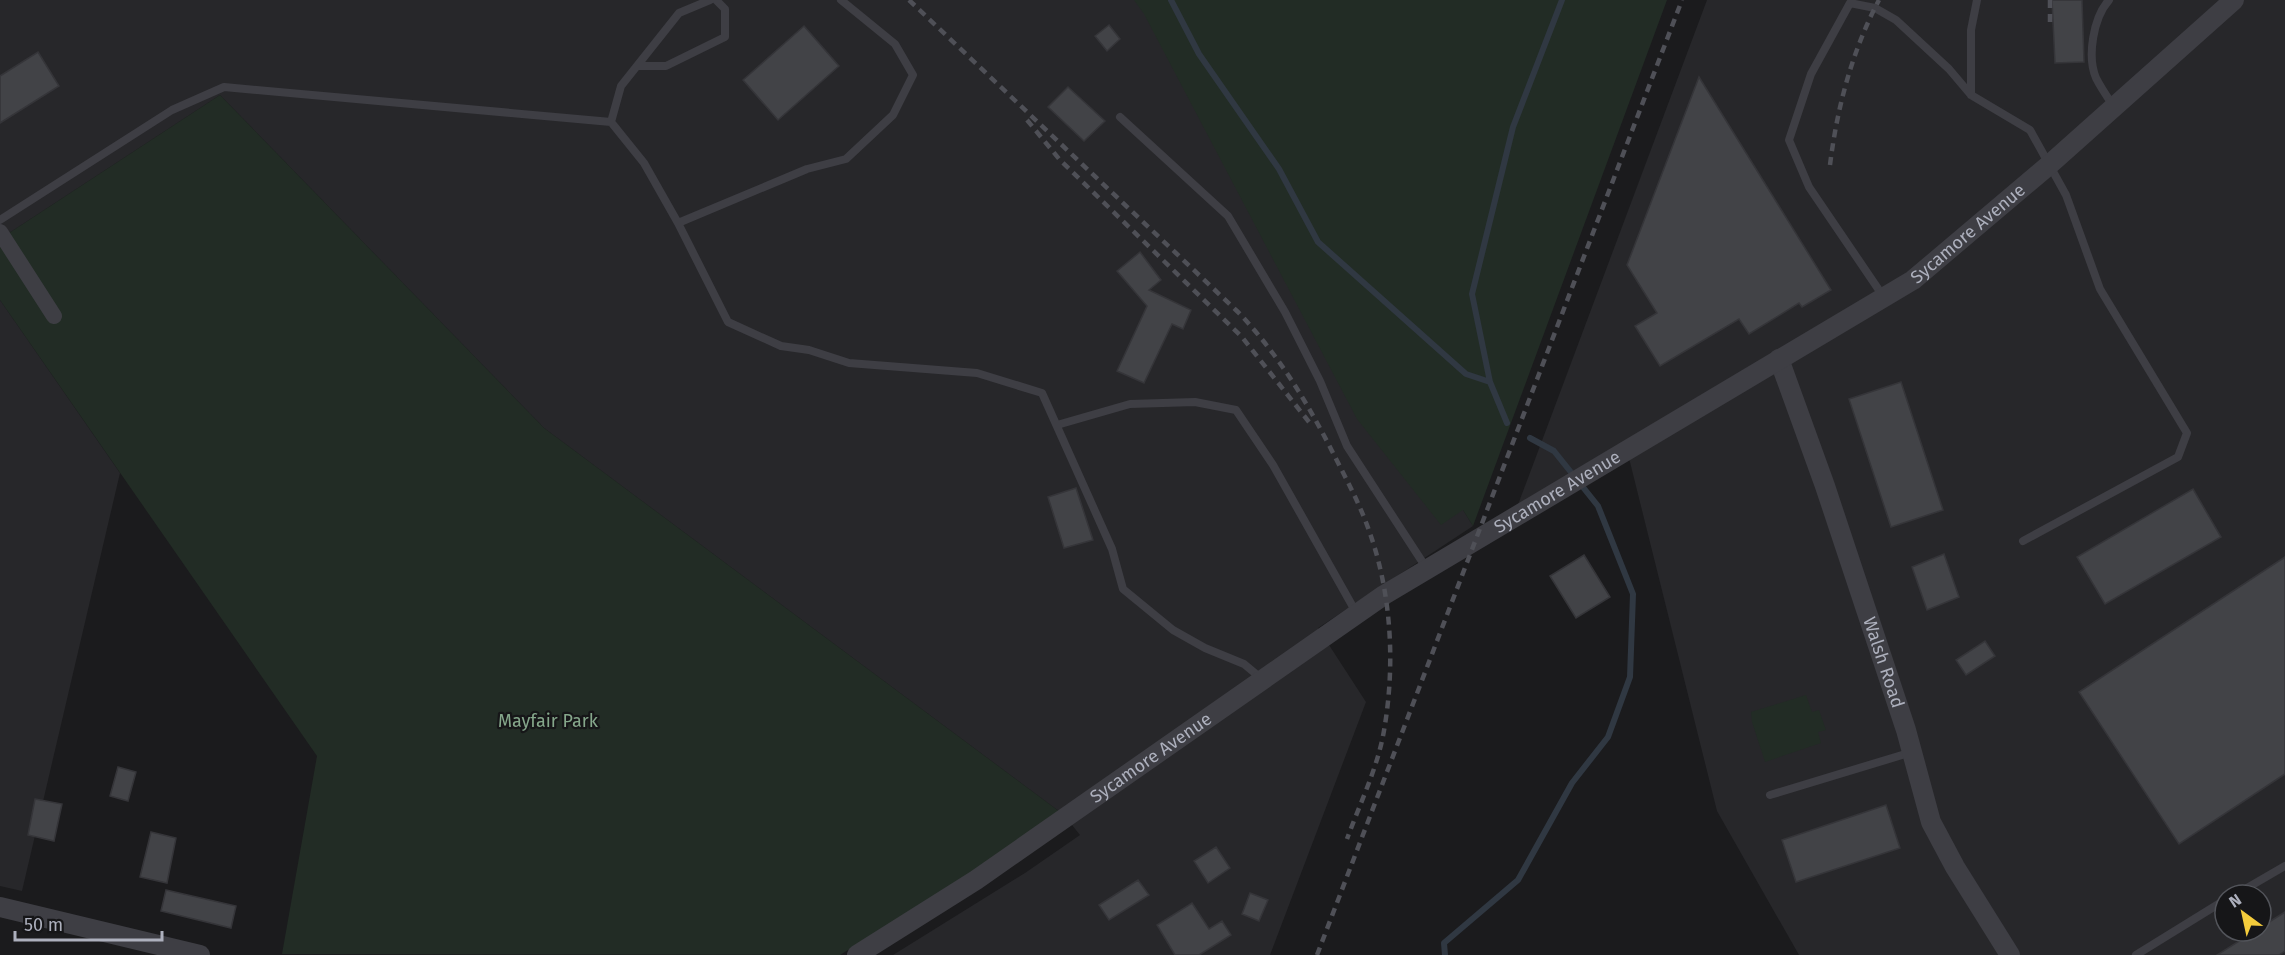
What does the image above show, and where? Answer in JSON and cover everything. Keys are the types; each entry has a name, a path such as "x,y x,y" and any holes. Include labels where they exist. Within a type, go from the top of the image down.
{"street":[{"name":"Sycamore Avenue","path":"856,955 976,880 1384,595 1913,280 2049,165 2234,0"},
{"path":"0,232 54,316"},
{"name":"Walsh Road","path":"1779,359 1825,486 1912,752 1931,822 1955,867 2010,955"},
{"path":"0,907 189,954"}],"lane":[{"path":"611,122 621,86 679,14 710,0"},
{"path":"639,66 666,66 725,37 725,9 717,0"},
{"path":"678,223 807,169 846,159 893,115 913,75 895,44 841,0"},
{"path":"1971,95 1971,30 1977,0"},
{"path":"2109,0 2095,31 2093,60 2096,77 2114,107"},
{"path":"1883,296 1809,187 1789,140 1811,74 1850,3 1875,8 1896,20 1949,69 1971,95 2030,130 2066,195 2100,289 2187,433 2178,457 2023,541"},
{"path":"0,220 172,110 224,87 611,122 644,163 678,223 728,322 781,346 809,350 849,363 977,373 1042,393 1112,549 1123,589 1173,630 1205,648 1244,664 1262,680"},
{"path":"1120,117 1228,216 1285,312 1320,381 1347,446 1427,570"},
{"path":"1057,425 1130,404 1195,402 1236,410 1273,465 1357,615"},
{"path":"1770,795 1912,752"},
{"path":"2256,883 2285,866"},
{"path":"2136,955 2213,907"}],"shaded area":[{"path":"0,0 1146,0 1473,526 1318,628 1366,702 1270,955 893,955 1025,873 1080,835 1064,815 544,428 220,95 0,239"},
{"path":"1707,0 2285,0 2285,955 1799,955 1717,811 1627,450 1513,518"},
{"path":"0,300 120,473 22,891 0,886"}],"green space":[{"path":"1134,0 1667,0 1473,526 1463,510 1441,525 1357,419 1144,14"},
{"name":"Mayfair Park","path":"220,95 544,428 1064,815 840,955 282,954 317,756 0,300 0,239"},
{"path":"1806,695 1812,712 1819,710 1826,730 1818,732 1821,743 1765,762 1751,712"}],"building":[{"path":"2052,0 2082,0 2084,62 2055,63"},
{"path":"1109,25 1120,39 1107,51 1095,36"},
{"path":"804,26 839,66 778,120 743,80"},
{"path":"38,52 59,86 0,123 0,76"},
{"path":"1699,77 1831,290 1802,307 1799,303 1749,334 1739,319 1660,366 1635,326 1657,313 1627,265"},
{"path":"1068,87 1105,121 1084,141 1048,107"},
{"path":"1140,252 1161,280 1149,290 1191,310 1183,329 1172,324 1144,383 1117,371 1147,306 1117,271"},
{"path":"1901,382 1943,510 1891,527 1849,399"},
{"path":"1076,488 1093,540 1064,548 1048,497"},
{"path":"2193,489 2221,537 2105,604 2077,557"},
{"path":"1944,554 1959,597 1927,610 1912,567"},
{"path":"1584,555 1610,597 1576,618 1550,576"},
{"path":"2285,557 2285,774 2179,844 2079,692"},
{"path":"1985,641 1995,656 1966,675 1956,660"},
{"path":"118,767 136,772 128,801 110,796"},
{"path":"35,799 62,804 54,841 28,835"},
{"path":"1886,805 1900,848 1796,882 1782,840"},
{"path":"151,832 176,838 167,883 140,877"},
{"path":"1216,847 1230,868 1208,883 1194,861"},
{"path":"1138,880 1149,895 1109,920 1099,905"},
{"path":"166,890 236,906 231,928 161,911"},
{"path":"1250,893 1268,900 1259,921 1242,914"},
{"path":"1192,903 1209,929 1222,921 1231,935 1199,955 1175,955 1157,925"},
{"path":"2285,912 2285,951 2279,955 2217,955 2236,943 2273,943 2273,920"}],"waterway":[{"path":"1171,0 1199,54 1279,169 1318,242 1466,374 1490,382"},
{"path":"1507,423 1490,382 1472,294 1513,127 1562,0"},
{"path":"1445,955 1444,943 1518,880 1572,783 1608,737 1630,677 1633,594 1598,506 1554,451 1530,438"}],"railway":[{"path":"909,0 1238,312 1289,376 1330,447 1367,525 1382,576 1389,629 1390,683 1383,736 1372,775 1347,839"},
{"path":"1317,955 1682,0"},
{"path":"1830,165 1847,80 1861,39 1879,0"},
{"path":"2050,0 2050,25"},
{"path":"1027,120 1060,160 1242,337 1309,422"}]}
